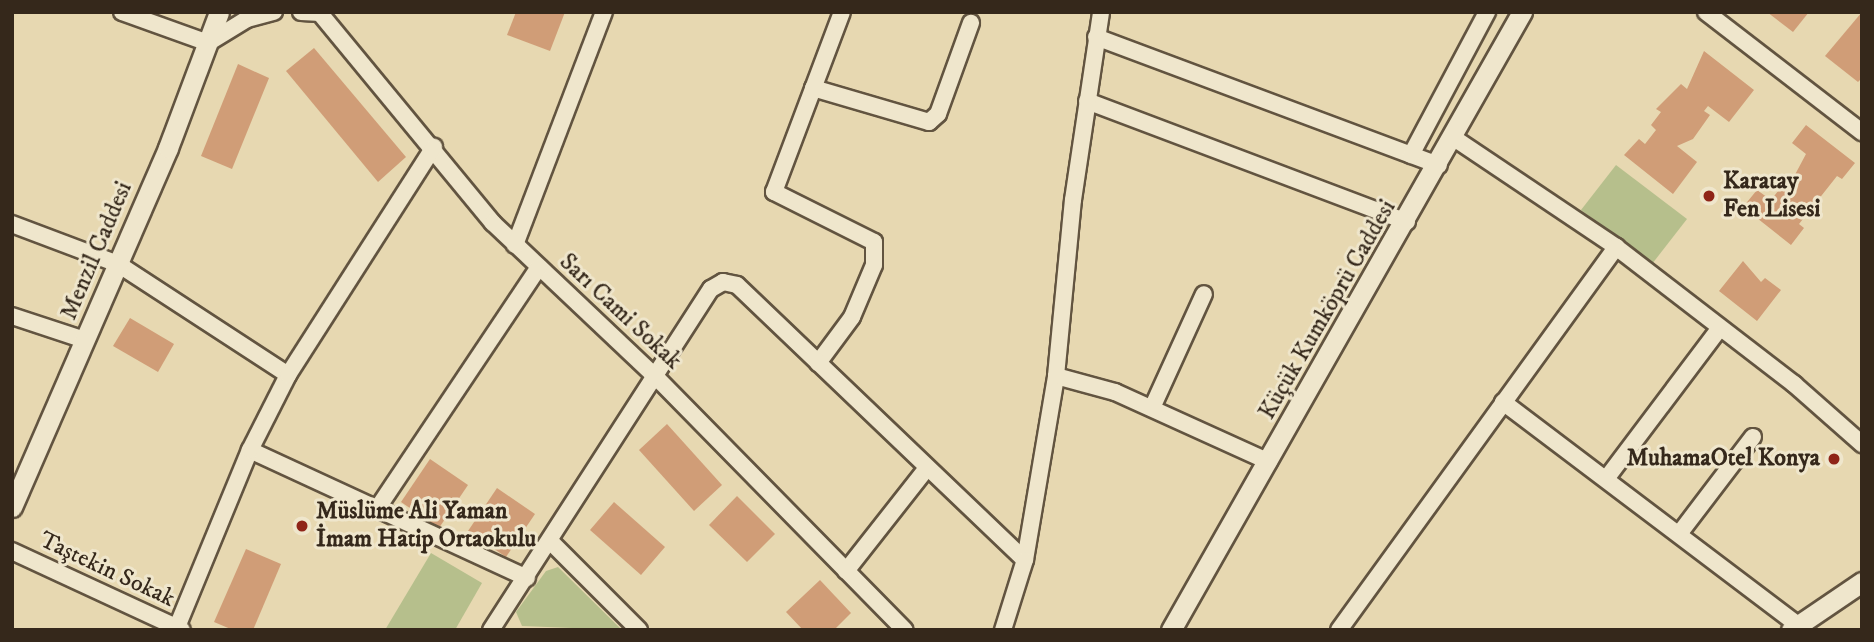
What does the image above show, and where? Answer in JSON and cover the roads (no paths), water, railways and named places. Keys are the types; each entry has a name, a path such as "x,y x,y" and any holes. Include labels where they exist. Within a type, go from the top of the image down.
{"street":[{"path":"122,12 208,43 247,19 274,12"},
{"name":"Menzil Caddesi","path":"12,506 118,264 219,12"},
{"path":"301,12 320,13"},
{"path":"515,245 604,12"},
{"path":"818,363 852,317 874,265 874,242 774,192 842,12"},
{"path":"1003,630 1025,560 1056,376 1087,101 1101,12"},
{"path":"1411,155 1487,12"},
{"name":"Küçük Kumköprü Caddesi","path":"1171,630 1407,222 1522,12"},
{"path":"1706,12 1859,124"},
{"name":"Sarı Cami Sokak","path":"320,13 515,245 655,376 905,630"},
{"path":"813,88 929,122 937,114 971,23"},
{"path":"1096,37 1438,165"},
{"path":"1087,101 1407,222"},
{"path":"1454,138 1616,247 1862,444"},
{"path":"180,629 250,450 288,375 434,147"},
{"path":"12,224 118,264 288,375"},
{"path":"1339,630 1616,247"},
{"path":"377,509 539,267"},
{"path":"494,629 711,289 723,282 737,285 1025,560"},
{"path":"1152,408 1204,294"},
{"path":"12,316 85,340"},
{"path":"1606,479 1719,329"},
{"path":"1056,376 1080,379 1152,408 1269,462"},
{"path":"1503,402 1679,534 1794,627 1862,582"},
{"path":"1679,534 1752,437"},
{"path":"250,450 527,578"},
{"path":"846,571 927,468"},
{"path":"550,541 639,630"},
{"name":"Taştekin Sokak","path":"12,551 180,629"}],"place":[{"name":"Karatay Fen Lisesi","path":"1709,196"},
{"name":"MuhamaOtel Konya","path":"1834,459"},
{"name":"Müslüme Ali Yaman İmam Hatip Ortaokulu","path":"302,526"}]}
